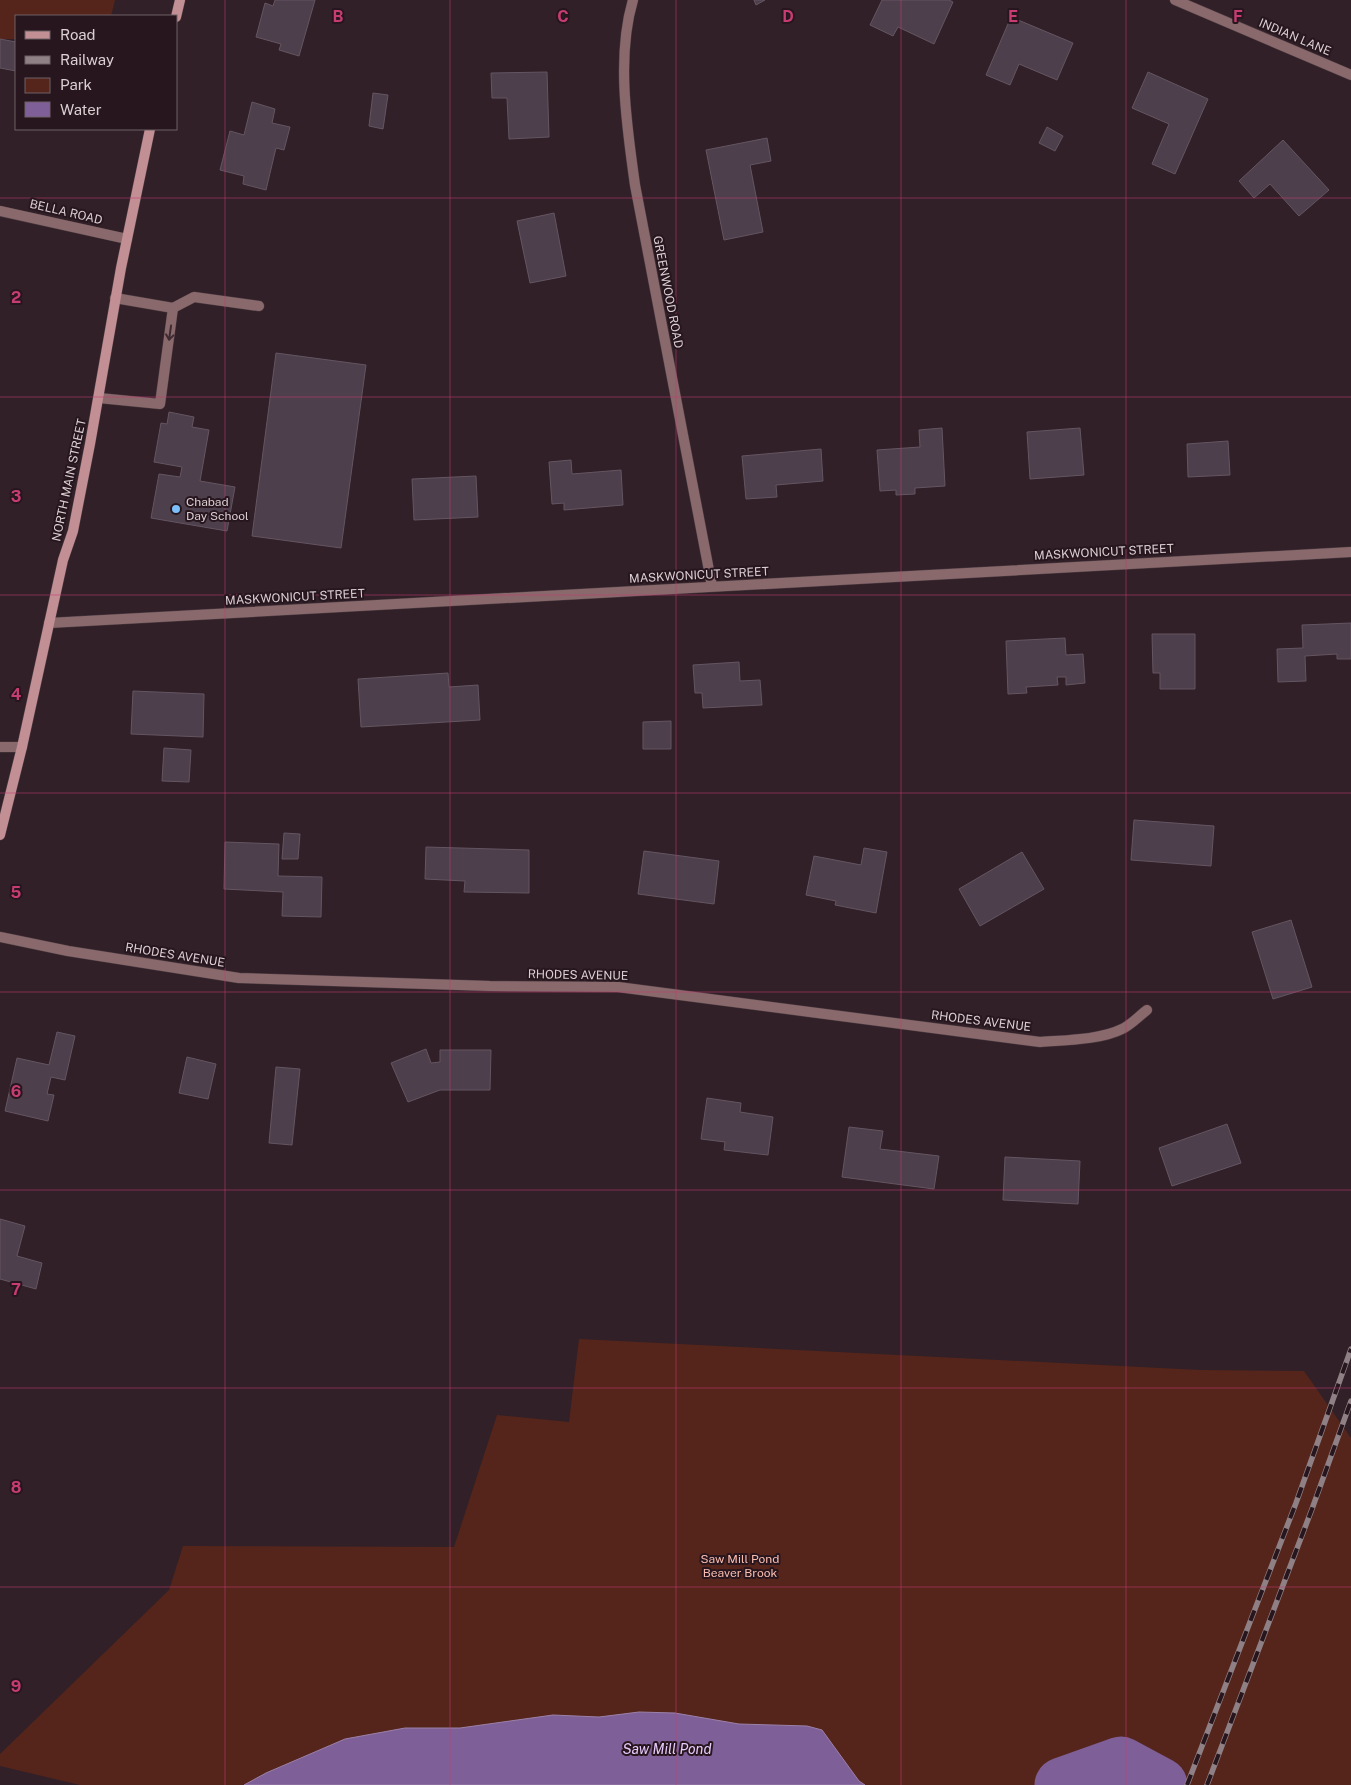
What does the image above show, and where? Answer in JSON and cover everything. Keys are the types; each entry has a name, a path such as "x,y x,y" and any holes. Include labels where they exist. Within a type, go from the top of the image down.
{"main road":[{"path":"176,15 180,0"},
{"name":"NORTH MAIN STREET","path":"0,835 22,747 63,560 73,531 99,398 115,298 150,130"}],"street":[{"name":"GREENWOOD ROAD","path":"633,0 624,59 626,120 635,186 712,586"},
{"name":"INDIAN LANE","path":"1175,0 1351,74"},
{"name":"BELLA ROAD","path":"0,210 127,239"},
{"path":"115,298 173,308 194,298 259,306"},
{"path":"99,398 160,404 173,308"},
{"name":"MASKWONICUT STREET","path":"49,623 1351,552"},
{"path":"0,747 22,747"},
{"name":"RHODES AVENUE","path":"0,936 68,951 239,978 490,986 618,987 1040,1042 1074,1040 1105,1035 1123,1029 1147,1010"}],"green space":[{"path":"0,0 115,0 111,15 15,15 15,39 0,39"},
{"name":"Saw Mill Pond Beaver Brook","path":"579,1339 1200,1370 1304,1371 1351,1438 1351,1785 80,1785 0,1766 0,1754 169,1590 183,1546 454,1547 497,1415 569,1422"}],"water":[{"name":"Saw Mill Pond","path":"639,1712 675,1713 739,1724 807,1726 822,1730 859,1781 865,1785 244,1785 266,1773 345,1739 405,1728 460,1728 553,1715 599,1717"}],"building":[{"path":"275,0 315,0 299,56 279,50 281,44 256,37 265,3 273,6"},
{"path":"754,0 765,0 756,5"},
{"path":"882,0 949,0 953,2 934,44 898,27 893,36 870,25"},
{"path":"1011,17 1073,43 1057,80 1019,64 1010,85 986,75"},
{"path":"0,39 15,42 15,71 0,68"},
{"path":"547,72 549,137 509,139 507,98 492,98 491,73"},
{"path":"1148,72 1208,99 1175,174 1152,164 1169,124 1132,108"},
{"path":"373,93 388,95 383,129 369,126"},
{"path":"252,102 275,109 272,123 290,127 284,150 276,148 266,190 243,184 244,176 220,170 230,131 244,135"},
{"path":"1047,127 1063,136 1055,151 1039,143"},
{"path":"767,138 771,161 750,165 763,232 724,240 706,150"},
{"path":"1283,140 1329,190 1299,216 1270,184 1254,198 1239,181"},
{"path":"554,213 566,276 530,283 517,221"},
{"path":"276,353 366,365 341,548 252,536"},
{"path":"169,412 194,417 192,427 209,430 200,481 235,487 227,531 151,518 159,474 180,477 182,467 154,462 161,423 167,424"},
{"path":"942,428 945,486 915,488 915,494 896,495 896,490 880,491 877,450 920,447 919,430"},
{"path":"1080,428 1084,475 1030,479 1027,432"},
{"path":"1228,441 1230,475 1188,477 1187,444"},
{"path":"821,449 823,481 776,485 777,497 746,499 742,456"},
{"path":"571,460 572,474 621,470 623,505 564,510 564,503 552,504 549,462"},
{"path":"476,476 478,517 414,520 412,479"},
{"path":"1351,623 1351,659 1337,659 1337,654 1305,656 1306,681 1278,682 1277,649 1303,648 1302,625"},
{"path":"1152,634 1195,634 1195,689 1160,689 1160,673 1153,673"},
{"path":"1065,638 1066,655 1083,654 1085,683 1066,685 1066,677 1057,677 1058,685 1026,687 1027,693 1008,694 1006,641"},
{"path":"739,662 740,681 760,680 762,705 703,708 702,693 695,693 693,665"},
{"path":"448,673 449,687 478,685 480,720 361,727 358,679"},
{"path":"133,691 204,694 203,737 131,734"},
{"path":"671,721 671,749 643,749 643,722"},
{"path":"164,748 191,750 189,782 162,781"},
{"path":"1134,820 1214,826 1211,866 1131,860"},
{"path":"284,833 300,834 298,859 282,859"},
{"path":"225,842 279,844 278,876 322,877 321,917 282,916 283,892 224,889"},
{"path":"426,847 529,850 529,893 464,892 465,881 425,879"},
{"path":"864,848 887,852 876,913 835,905 836,901 806,895 814,856 861,865"},
{"path":"644,851 719,861 714,904 638,894"},
{"path":"1022,852 1044,889 980,926 959,889"},
{"path":"1291,920 1312,987 1273,999 1252,932"},
{"path":"57,1032 75,1036 65,1080 51,1077 47,1094 54,1095 48,1121 5,1111 17,1058 49,1065"},
{"path":"426,1049 431,1063 440,1062 440,1050 491,1050 490,1090 440,1090 408,1102 391,1063"},
{"path":"187,1057 216,1064 208,1099 179,1093"},
{"path":"276,1067 300,1069 292,1145 269,1143"},
{"path":"707,1098 741,1103 740,1112 773,1117 768,1155 724,1150 725,1142 701,1139"},
{"path":"1227,1124 1241,1163 1172,1186 1159,1148"},
{"path":"849,1127 883,1131 880,1149 939,1156 934,1189 842,1177"},
{"path":"1005,1157 1080,1161 1078,1204 1003,1200"},
{"path":"0,1219 25,1226 17,1256 42,1263 36,1289 0,1279"}],"waterway":[{"path":"1062,1785 1121,1764 1160,1785"}],"railway":[{"path":"1187,1785 1296,1503 1351,1349"},
{"path":"1207,1785 1351,1401"}],"place":[{"name":"Chabad Day School","path":"176,509"}]}
